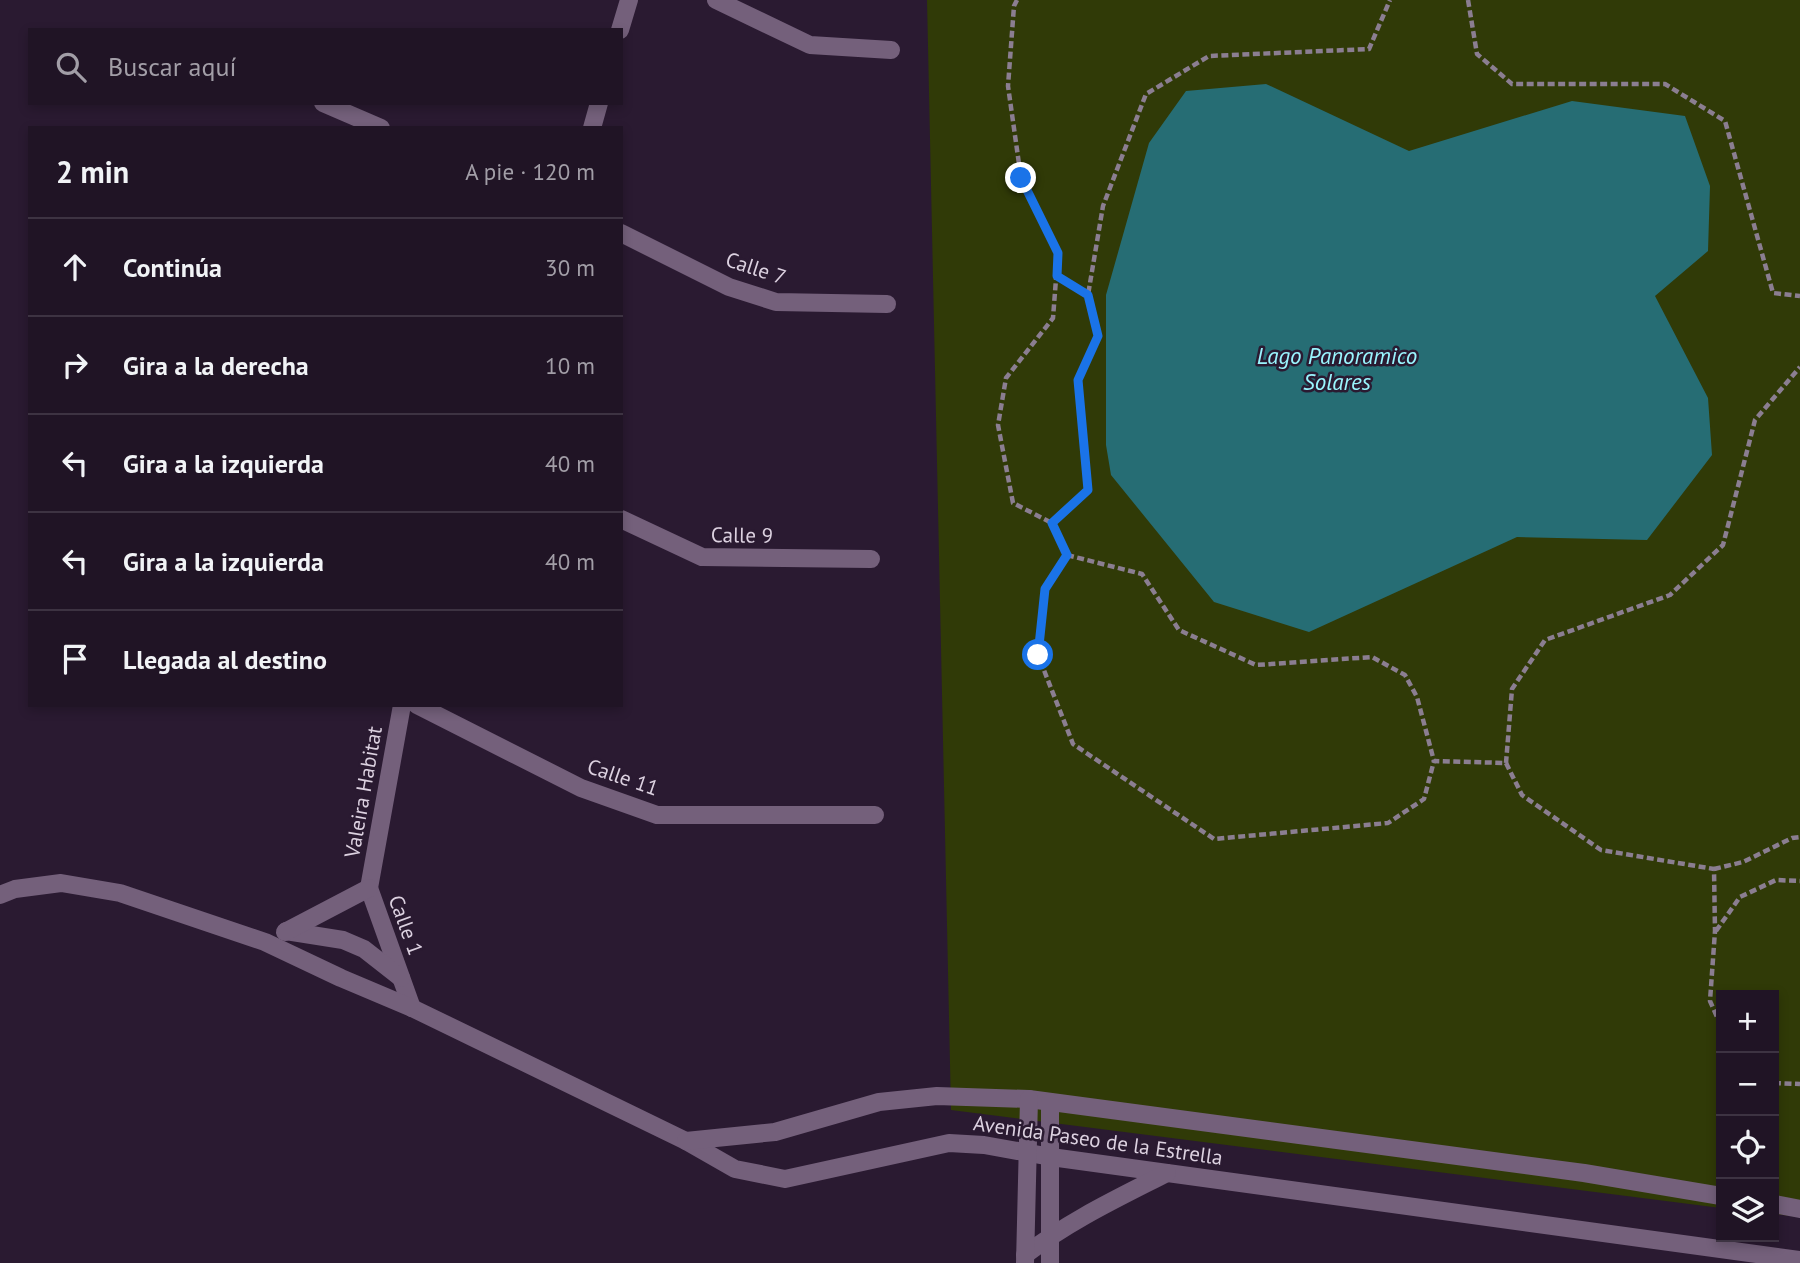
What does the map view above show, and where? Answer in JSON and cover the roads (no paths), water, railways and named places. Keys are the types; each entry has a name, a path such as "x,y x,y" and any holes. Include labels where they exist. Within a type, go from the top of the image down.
{"street":[{"path":"621,28 629,0"},
{"path":"716,0 810,44 891,50"},
{"path":"328,105 376,126"},
{"path":"593,126 598,105"},
{"name":"Calle 7","path":"623,234 729,287 776,302 887,304"},
{"name":"Calle 9","path":"623,520 702,557 871,559"},
{"name":"Valeira Habitat","path":"369,888 402,707"},
{"name":"Calle 11","path":"421,707 581,788 657,815 875,815"},
{"path":"0,895 15,889 61,883 120,893 265,942 412,1008 686,1141"},
{"name":"Calle 1","path":"265,942 369,888 412,1008"},
{"path":"286,931 343,940 364,949 401,978"},
{"name":"Avenida Paseo de la Estrella","path":"686,1141 775,1132 880,1102 937,1096 1029,1099 1584,1173 1716,1195"},
{"path":"1025,1259 1029,1099"},
{"path":"1050,1102 1050,1263"},
{"name":"Avenida Paseo de la Estrella","path":"686,1141 735,1169 785,1179 949,1143 984,1145 1028,1154 1800,1260"},
{"path":"1025,1259 1051,1236 1102,1205 1167,1173"},
{"path":"1779,1205 1800,1209"}],"water":[{"name":"Lago Panoramico Solares","path":"1266,84 1409,151 1572,101 1685,116 1710,186 1708,251 1655,296 1708,398 1712,455 1647,540 1517,537 1309,632 1214,602 1111,475 1106,445 1106,295 1149,143 1186,91"}]}
